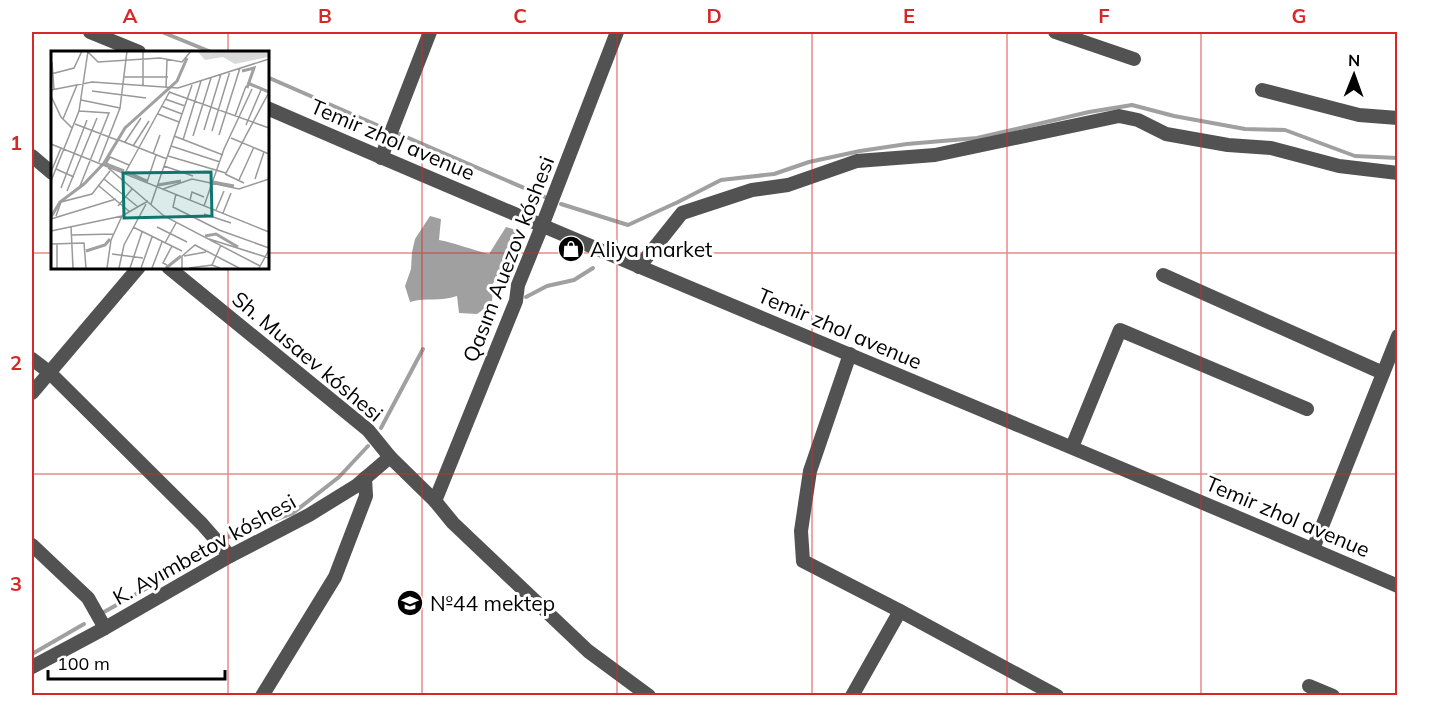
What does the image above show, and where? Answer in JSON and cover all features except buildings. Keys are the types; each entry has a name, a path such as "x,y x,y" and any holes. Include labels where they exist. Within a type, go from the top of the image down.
{"street":[{"path":"90,32 137,51"},
{"path":"381,158 430,32"},
{"name":"Qasım Auezov kóshesi","path":"435,501 516,301 518,285 617,32"},
{"path":"1055,32 1134,59"},
{"path":"1262,90 1359,115 1398,118"},
{"name":"Temir zhol avenue","path":"268,108 1398,586"},
{"path":"639,267 682,213 752,190 788,185 857,161 935,154 1119,116 1138,120 1166,134 1228,145 1271,148 1340,166 1398,172"},
{"path":"32,156 51,172"},
{"path":"32,393 138,268"},
{"name":"Sh. Musaev kóshesi","path":"169,268 368,430 390,457 435,501 453,523 588,651 649,696"},
{"path":"1162,275 1383,373"},
{"path":"1072,447 1120,330 1307,409"},
{"path":"1313,549 1398,336"},
{"path":"850,354 810,471 801,531 803,561 1057,696"},
{"path":"32,359 49,372 194,515 230,556"},
{"name":"K. Ayımbetov kóshesi","path":"32,667 230,556 309,515 356,486 390,457"},
{"path":"262,696 335,577 366,496 365,478"},
{"path":"32,545 88,598 105,628"},
{"path":"852,696 900,611"},
{"path":"1309,686 1333,696"}],"shaded area":[{"path":"430,216 441,219 439,240 489,254 506,227 516,230 516,254 505,271 493,283 492,303 477,314 459,313 457,296 410,302 405,286 411,269 415,239"}],"waterway":[{"path":"162,32 209,51"},
{"path":"268,77 386,129"},
{"path":"561,204 628,225 721,180 774,174 809,162 860,151 977,138 1089,112 1132,105 1174,116 1245,129 1285,130 1355,156 1398,158"},
{"path":"397,133 545,197"},
{"path":"526,297 547,286 574,280 593,268"},
{"path":"381,428 423,349"},
{"path":"228,537 293,513 339,477 368,446"},
{"path":"104,612 165,578 209,547"},
{"path":"32,654 84,624"}],"place":[{"name":"Aliya market","path":"571,249"},
{"name":"№44 mektep","path":"410,603"}]}
